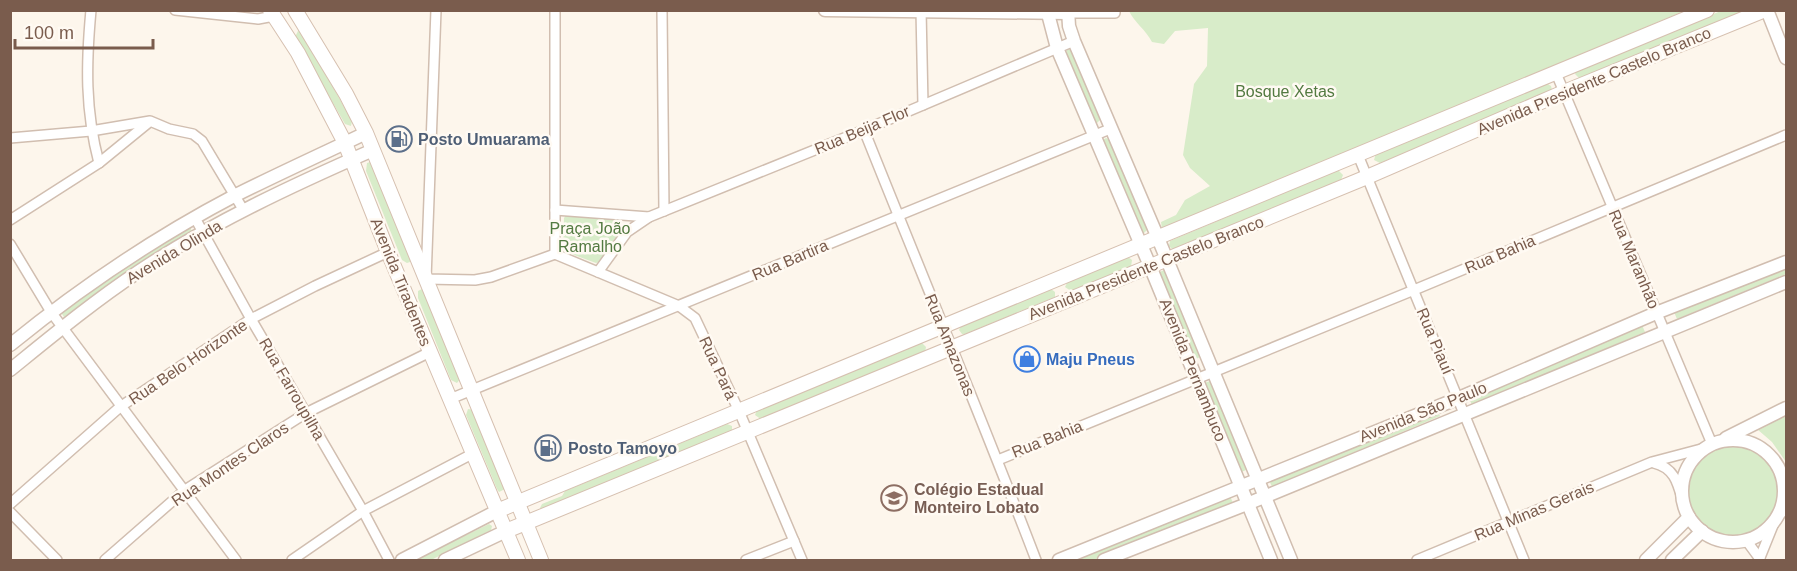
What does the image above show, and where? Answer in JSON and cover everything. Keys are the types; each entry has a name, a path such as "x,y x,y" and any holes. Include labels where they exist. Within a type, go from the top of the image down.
{"main road":[{"name":"Avenida Tiradentes","path":"295,10 340,84 374,150 541,561"},
{"name":"Avenida Presidente Castelo Branco","path":"497,511 1707,10"},
{"name":"Avenida Presidente Castelo Branco","path":"506,531 1167,260 1564,92 1766,10"},
{"name":"Avenida Tiradentes","path":"269,13 298,53 345,143 388,252 518,561"},
{"path":"1056,280 1065,301"},
{"path":"541,493 536,501 537,506 543,513 548,514"}],"street":[{"path":"91,10 87,60 91,131 99,163"},
{"path":"175,10 269,13"},
{"path":"436,10 426,279 475,280 491,277 555,254 555,10"},
{"path":"662,10 664,211"},
{"path":"825,10 1114,13 1115,10"},
{"path":"1766,10 1786,58"},
{"path":"921,12 923,105"},
{"name":"Avenida Pernambuco","path":"1047,12 1057,48 1141,244 1271,561"},
{"name":"Avenida Pernambuco","path":"1068,12 1069,26 1074,41 1291,561"},
{"name":"Rua Beija Flor","path":"598,272 627,232 649,217 1074,41"},
{"name":"Rua Maranhão","path":"1556,73 1712,445"},
{"path":"10,220 99,163 150,121"},
{"path":"10,138 91,131 150,121 169,129 193,134 202,141 244,211"},
{"name":"Rua Amazonas","path":"864,129 942,327 998,459 1035,561"},
{"name":"Rua Bartira","path":"450,399 1110,129"},
{"name":"Avenida Olinda","path":"10,345 51,312 109,271 195,218 235,196 366,133"},
{"name":"Rua Bahia","path":"998,459 1414,290 1786,135"},
{"name":"Avenida Olinda","path":"10,370 63,327 139,272 244,211 374,150"},
{"name":"Rua Piauí","path":"1358,155 1524,561"},
{"path":"1118,192 1134,185"},
{"name":"Rua Beija Flor","path":"555,210 649,217"},
{"path":"621,214 627,232"},
{"name":"Rua Farroupilha","path":"195,218 363,511 389,561"},
{"path":"10,244 51,312 236,561"},
{"name":"Rua Belo Horizonte","path":"10,504 120,407 251,319 388,252"},
{"name":"Rua Pará","path":"555,254 679,306 695,318 739,411 802,561"},
{"name":"Avenida São Paulo","path":"1059,561 1458,398 1656,313 1786,262"},
{"name":"Avenida São Paulo","path":"1104,561 1786,282"},
{"name":"Rua Montes Claros","path":"105,561 185,490 306,413 430,352"},
{"path":"1683,502 1682,487 1685,472 1693,459 1712,445 1786,408"},
{"path":"1712,445 1734,439 1749,442 1768,453 1778,465 1783,480 1782,507 1759,560"},
{"name":"Rua Minas Gerais","path":"1417,561 1652,462 1712,445"},
{"path":"292,561 363,511 472,454"},
{"path":"1652,462 1662,465 1674,474 1689,517 1702,531 1727,542 1746,540 1763,532 1782,507"},
{"path":"402,561 497,511"},
{"path":"10,512 57,561"},
{"path":"1646,561 1689,517"},
{"path":"445,561 506,531"},
{"path":"1672,561 1702,531"},
{"path":"1746,540 1759,560"},
{"path":"746,561 794,541"}],"green space":[{"name":"Bosque Xetas","path":"1129,11 1684,11 1162,229 1161,222 1176,215 1185,200 1210,186 1190,168 1183,155 1194,84 1207,66 1208,28 1175,31 1164,44 1152,42"},
{"path":"1721,11 1749,11 1580,79 1575,74 1578,68"},
{"path":"298,31 302,32 352,121 351,126 345,124 295,37"},
{"path":"1068,49 1071,50 1100,120 1097,123 1093,122 1065,54"},
{"path":"1546,83 1551,86 1552,90 1549,94 1380,163 1374,160 1376,153"},
{"path":"1106,138 1110,140 1147,230 1143,234 1140,232 1103,140"},
{"path":"367,163 373,164 410,262 402,260 366,171"},
{"path":"1338,170 1343,175 1341,180 1173,250 1169,246 1170,241"},
{"name":"Praça João Ramalho","path":"566,215 619,219 620,234 599,262 596,263 563,249"},
{"path":"189,225 192,231 127,271 64,317 60,311 124,265"},
{"path":"1128,257 1132,260 1131,267 1071,291 1065,287 1067,283"},
{"path":"1786,266 1786,274 1677,319 1674,312"},
{"path":"1164,270 1200,357 1194,360 1158,273"},
{"path":"1051,289 1055,292 1055,297 965,334 959,330 961,326"},
{"path":"425,290 461,378 457,383 451,380 418,298 418,291"},
{"path":"1642,325 1645,332 1472,405 1469,398"},
{"path":"921,342 926,347 925,352 762,420 755,415 757,410"},
{"path":"1210,381 1246,470 1239,473 1204,383"},
{"path":"468,409 474,410 505,489 499,492 466,415"},
{"path":"1437,410 1440,416 1272,487 1269,480"},
{"path":"1786,414 1786,462 1772,442 1757,429"},
{"path":"727,424 732,426 732,431 542,510 540,508 542,504 562,496 565,491"},
{"path":"1733,444 1751,447 1766,458 1777,473 1780,491 1777,509 1766,524 1751,535 1733,538 1715,535 1700,524 1689,509 1686,491 1689,473 1700,458 1715,447"},
{"path":"1230,496 1233,503 1093,560 1072,560"},
{"path":"489,524 492,526 491,530 431,560 415,560"}],"place":[{"name":"Posto Umuarama","path":"399,139"},
{"name":"Maju Pneus","path":"1027,359"},
{"name":"Posto Tamoyo","path":"548,448"},
{"name":"Colégio Estadual Monteiro Lobato","path":"894,498"}]}
